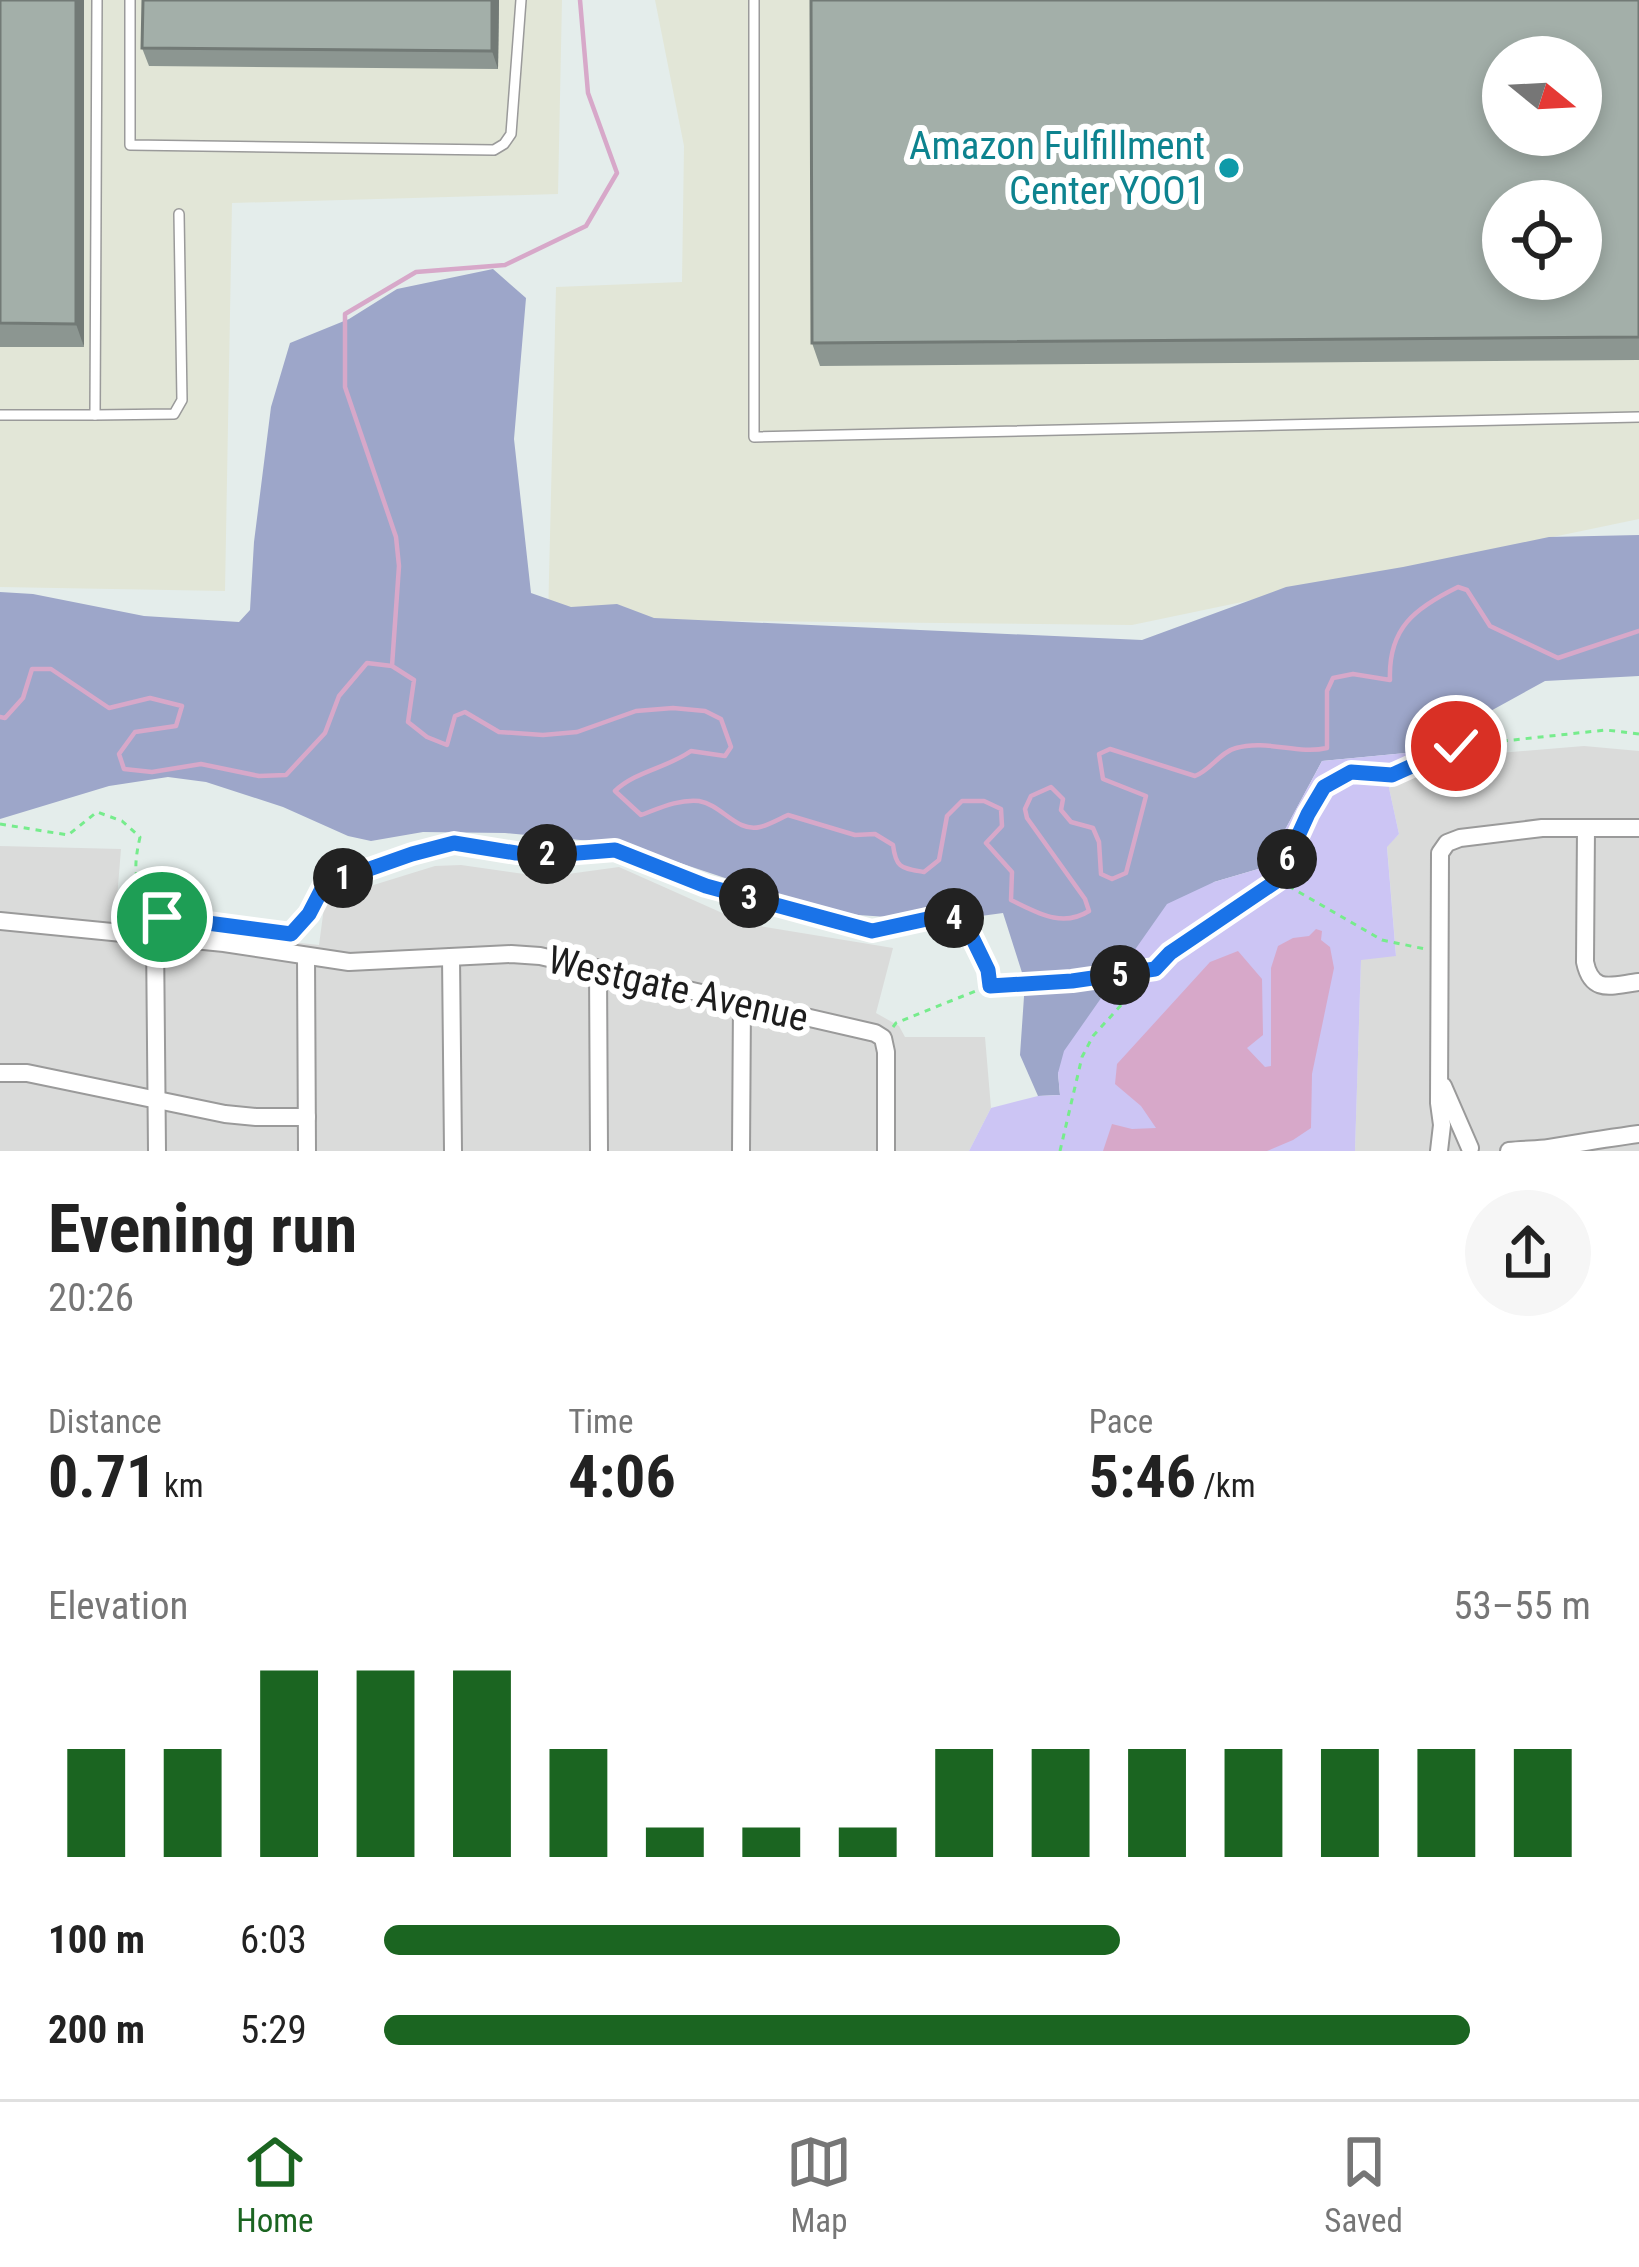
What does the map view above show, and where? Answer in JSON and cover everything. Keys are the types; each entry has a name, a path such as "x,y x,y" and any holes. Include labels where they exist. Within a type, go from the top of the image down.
{"street":[{"path":"1639,828 1542,828 1460,838 1440,853 1438,1103 1441,1151 1457,1145 1473,1150 1542,1150 1639,1135"},
{"path":"1586,828 1587,973 1598,984 1639,982"},
{"name":"Westgate Avenue","path":"0,921 155,935 349,962 539,956 883,1038"},
{"path":"155,935 157,1151"},
{"path":"306,956 307,1151"},
{"path":"451,957 453,1151"},
{"path":"598,968 599,1151"},
{"path":"741,1151 742,1002"},
{"path":"883,1038 886,1151"},
{"path":"0,1072 27,1073 245,1116 307,1117"},
{"path":"1440,1080 1473,1150"}],"lane":[{"path":"95,415 97,0"},
{"path":"130,0 130,145 494,150 511,134 521,0"},
{"path":"754,0 754,436 1639,417"},
{"path":"0,415 174,414 182,400 179,214"}],"path":[{"path":"1060,1151 1082,1057 1094,1036 1170,953 1278,880 1324,787 1351,772 1392,775 1456,746 1606,730 1639,734"},
{"path":"0,824 68,835 97,812 122,821 140,837 137,886 162,917 291,934 309,914 324,885 454,843 516,853 615,850 706,886 872,931 941,916 956,918 970,933 988,970 990,986"},
{"path":"1278,880 1382,940 1422,950 1439,949"},
{"path":"118,915 137,886"},
{"path":"883,1038 896,1024 990,986 1155,969"}],"shaded area":[{"path":"0,0 562,0 558,194 232,203 225,591 0,587"},
{"path":"655,0 1639,0 1639,519 1132,625 548,619 556,287 682,282 684,146"},
{"path":"493,269 526,298 514,439 531,593 571,607 617,604 654,618 1142,640 1286,587 1549,537 1639,535 1639,676 1545,681 1416,752 1322,761 1265,867 1214,882 1058,1073 1060,1095 1038,1096 1020,1055 1025,982 1003,913 944,921 830,913 623,844 505,833 423,832 371,841 206,782 168,777 109,786 0,819 0,592 144,616 239,622 250,610 271,407 290,343 349,319 397,289"},
{"path":"1584,746 1639,751 1639,1151 1355,1151 1361,959 1396,955 1387,846 1399,834 1389,788 1452,757"},
{"path":"1416,752 1389,788 1399,834 1387,847 1396,956 1361,960 1355,1151 969,1151 991,1108 1060,1095 1058,1073 1064,1051 1167,904 1214,882 1265,867 1322,761"},
{"path":"0,846 121,849 115,923 319,945 325,900 435,866 546,877 619,867 747,924 893,948 876,1013 899,1026 905,1037 985,1037 991,1108 969,1151 0,1151"},
{"path":"1316,929 1330,947 1334,968 1312,1074 1311,1128 1267,1151 1103,1151 1112,1124 1156,1128 1141,1106 1115,1084 1117,1064 1210,962 1238,951 1262,979 1263,1035 1247,1048 1265,1067 1271,1066 1271,968 1278,946"}],"building":[{"path":"0,0 76,0 76,324 0,323"},
{"path":"143,0 492,0 492,51 142,48"},
{"name":"Amazon Fulfillment Center YOO1","path":"811,0 1639,0 1639,337 812,343"}],"waterway":[{"path":"392,666 399,566 396,537 345,387 345,314 416,272 505,265 586,226 617,173 588,93 580,0"},
{"path":"0,717 5,718 23,698 32,669 51,669 109,708 150,698 182,706 176,726 135,732 119,754 124,769 152,772 201,764 259,776 286,775 325,733 339,696 367,663 392,666 414,680 408,722 447,745 455,716 465,712 499,732 543,735 577,732 636,711 705,711 721,719 731,747 725,756 691,751 615,791 641,815 692,801 752,828 788,815 855,835 875,834 893,845 901,866 924,872 939,860 947,816 962,801 984,801 1001,809 1002,826 986,843 1012,872 1011,900 1050,917 1069,918 1089,911 1085,899 1025,809 1031,796 1051,787 1063,799 1061,810 1071,822 1093,828 1101,874 1112,879 1126,873 1146,796 1103,779 1099,754 1110,749 1195,776 1236,748 1327,748 1327,691 1333,678 1353,674 1390,680 1394,646 1407,622 1458,587 1467,590 1490,626 1558,658 1639,631"}],"place":[{"name":"Amazon Fulfillment Center YOO1","path":"1229,168"}],"route":[{"path":"162,917 291,934 309,914 324,885 454,843 516,853 615,850 706,886 872,931 941,916 956,918 970,933 988,970 990,986 1118,976 1155,969 1170,953 1278,880 1324,787 1351,772 1392,775 1456,746"}]}
